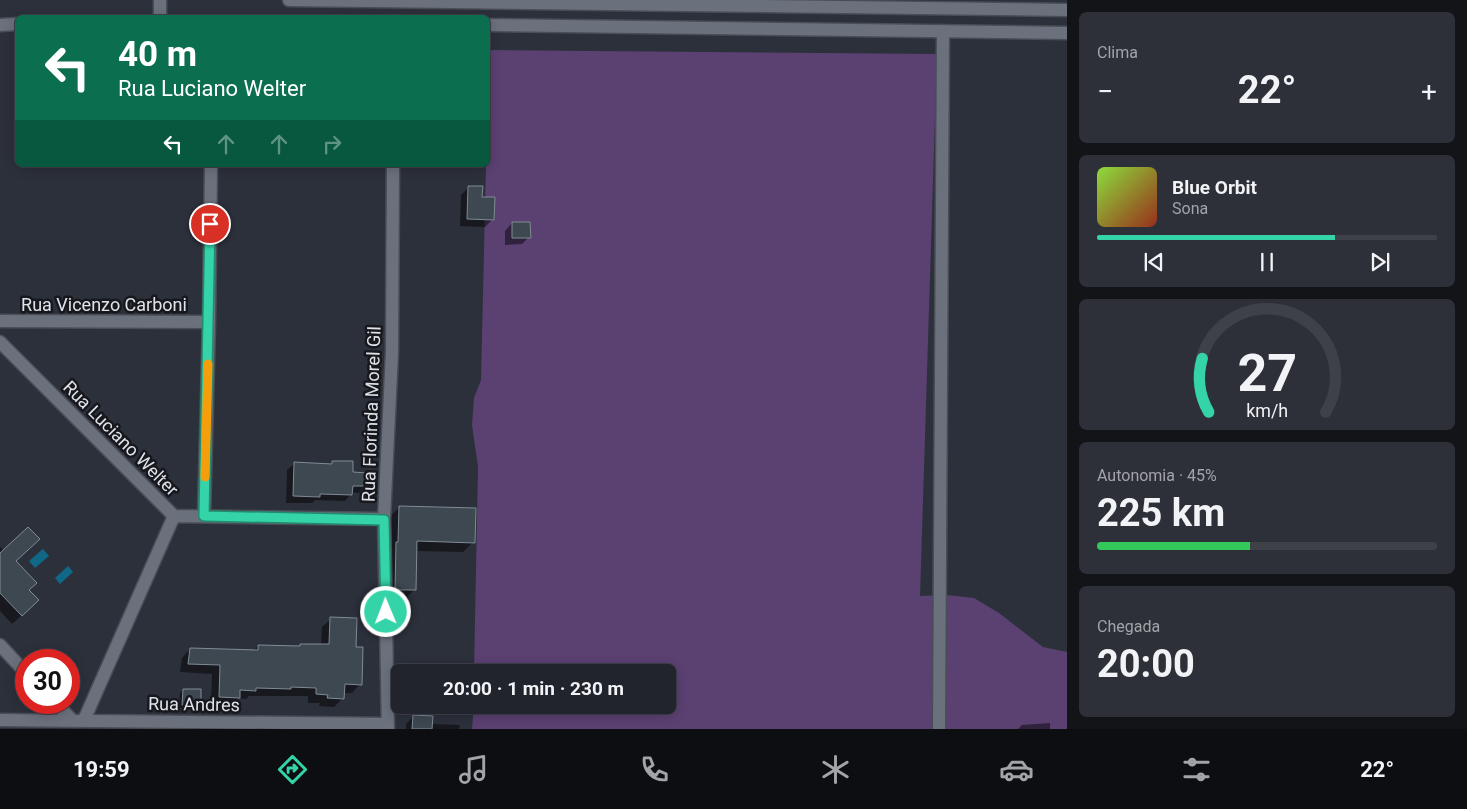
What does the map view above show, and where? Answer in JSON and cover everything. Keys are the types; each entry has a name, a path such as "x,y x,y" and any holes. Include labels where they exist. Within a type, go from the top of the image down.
{"street":[{"path":"160,0 160,15"},
{"path":"289,0 1067,10"},
{"path":"0,25 15,24"},
{"path":"490,25 1067,32"},
{"path":"939,729 943,31"},
{"path":"204,516 209,322 210,167"},
{"name":"Rua Florinda Morel Gil","path":"388,726 384,520 392,352 393,167"},
{"name":"Rua Vicenzo Carboni","path":"0,321 209,322"},
{"name":"Rua Luciano Welter","path":"0,342 174,516 384,520"},
{"path":"70,714 78,720 174,516"},
{"path":"0,646 15,662"},
{"name":"Rua Andres","path":"0,720 388,726"}],"shaded area":[{"path":"490,50 937,54 920,596 947,595 974,598 999,613 1043,647 1067,652 1067,729 472,729 473,714 676,714 676,664 474,664 478,467 472,425 474,398 481,380 486,167 490,167"}],"water":[{"path":"43,549 49,556 35,568 29,561"},
{"path":"68,566 73,572 60,584 55,578"}],"building":[{"path":"468,186 483,186 482,197 495,197 494,220 467,219"},
{"path":"512,222 530,222 531,238 512,238"},
{"path":"332,461 353,461 353,472 367,473 366,486 353,486 352,495 320,494 320,497 293,496 294,462 332,464"},
{"path":"399,506 476,508 475,543 417,541 416,590 395,590"},
{"path":"28,527 40,539 16,561 37,583 29,590 39,600 22,616 0,593 0,553"},
{"path":"330,617 357,618 356,647 363,647 362,685 345,684 344,699 327,698 328,695 316,694 316,688 291,687 291,689 256,688 256,691 240,690 240,698 219,697 220,665 188,664 190,648 258,650 258,645 300,646 300,644 329,644"},
{"path":"183,689 201,689 201,705 182,705"},
{"path":"413,715 433,716 432,729 412,729"}],"slow traffic":[{"path":"205,477 208,364"}],"route":[{"path":"210,224 204,516 384,520 386,612"}]}
